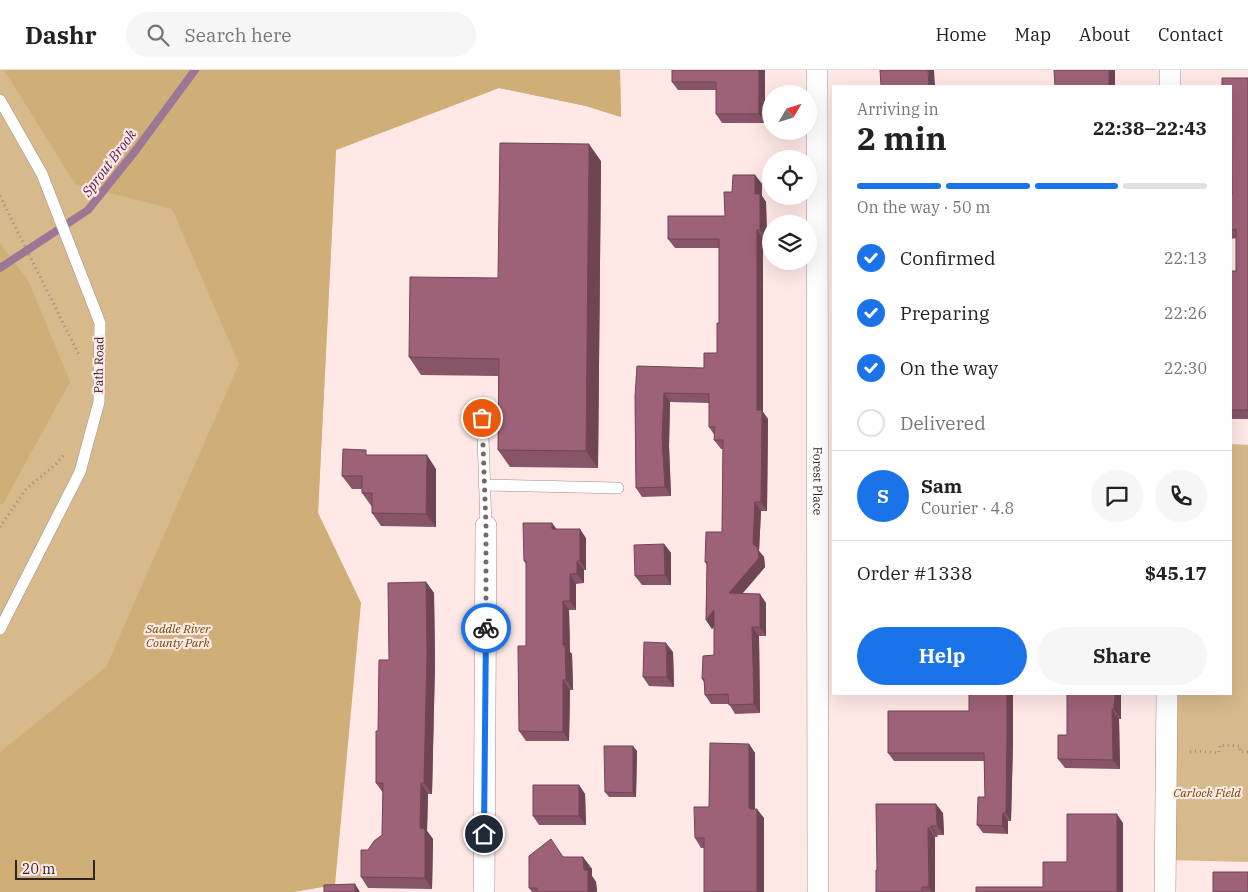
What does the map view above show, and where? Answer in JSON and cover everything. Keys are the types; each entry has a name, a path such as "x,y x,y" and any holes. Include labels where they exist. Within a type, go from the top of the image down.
{"street":[{"name":"Forest Place","path":"817,70 818,892"},
{"path":"1170,70 1170,85"},
{"path":"484,892 486,526"},
{"path":"1165,892 1167,695"}],"lane":[{"name":"Path Road","path":"0,100 42,174 100,323 99,402 80,472 0,629"},
{"path":"482,406 486,526"},
{"path":"484,485 618,488"}],"path":[{"path":"0,196 80,356"},
{"path":"0,527 26,489 66,453"},
{"path":"1167,755 1197,750 1220,753 1220,745 1240,746 1240,752 1248,752"}],"green space":[{"name":"Saddle River County Park","path":"0,70 620,70 621,117 586,106 499,88 336,150 318,513 361,603 294,892 0,892"},
{"name":"Saddle River County Park","path":"4,70 620,70 621,117 586,106 499,88 336,150 318,513 361,603 335,885 294,892 0,892 0,752 106,667 239,364 172,209 75,184"},
{"path":"0,243 29,282 70,382 3,504 0,504"},
{"name":"Carlock Field","path":"1232,444 1248,445 1248,862 1165,860 1167,695 1232,695"}],"building":[{"path":"672,70 759,70 759,114 716,114 716,82 672,82"},
{"path":"880,70 928,70 929,85 881,85"},
{"path":"1054,70 1109,70 1109,85 1055,85"},
{"path":"1222,78 1248,78 1248,410 1232,410 1232,271 1236,271 1236,229 1232,230 1232,85 1222,85"},
{"path":"500,143 589,144 586,451 498,450 499,359 409,357 410,277 498,278"},
{"path":"733,175 755,175 755,194 760,194 760,230 757,230 757,410 762,410 761,502 755,502 753,544 758,548 759,558 729,593 760,594 760,627 752,627 754,704 729,705 728,694 705,695 704,679 702,679 703,656 714,655 714,610 706,620 706,532 722,532 723,440 714,440 715,427 709,427 709,394 664,393 662,437 665,487 636,488 635,396 637,366 704,368 704,353 717,353 719,239 668,239 668,216 725,216 724,192 732,192"},
{"path":"343,449 366,450 366,455 427,455 426,514 372,513 372,493 362,493 362,476 342,476"},
{"path":"523,523 552,523 552,529 580,529 580,561 577,561 577,574 570,574 570,601 563,601 563,645 565,645 566,680 563,680 563,732 519,731 518,646 526,646 526,561 524,561"},
{"path":"664,544 665,575 635,576 634,545"},
{"path":"426,582 427,653 424,783 421,783 420,828 425,829 425,878 361,877 361,850 368,850 374,841 382,835 383,783 376,783 376,731 378,731 379,660 389,660 388,583"},
{"path":"644,642 666,643 667,677 643,677"},
{"path":"969,695 1007,695 1006,813 1003,813 1002,826 977,825 978,797 985,797 984,753 888,753 888,711 969,711"},
{"path":"1067,695 1115,695 1114,709 1112,709 1113,760 1058,759 1058,735 1067,735"},
{"path":"710,743 749,744 749,807 750,809 757,809 757,892 704,892 704,838 695,838 694,807 709,807"},
{"path":"604,746 633,746 633,793 605,792"},
{"path":"533,785 579,785 579,816 533,816"},
{"path":"876,804 936,804 937,826 928,828 929,887 922,887 922,892 876,892"},
{"path":"1067,814 1117,814 1117,892 976,892 976,887 1043,887 1043,862 1067,862"},
{"path":"551,839 563,857 583,857 584,870 588,870 588,892 537,892 537,888 529,888 529,856"},
{"path":"1213,872 1248,872 1248,892 1213,892"},
{"path":"355,884 355,892 324,892 324,885"}],"waterway":[{"name":"Sprout Brook","path":"0,268 88,210 136,150 195,70"}],"way so far":[{"path":"482,418 486,526 486,628"}],"route":[{"path":"484,834 486,628"}]}
